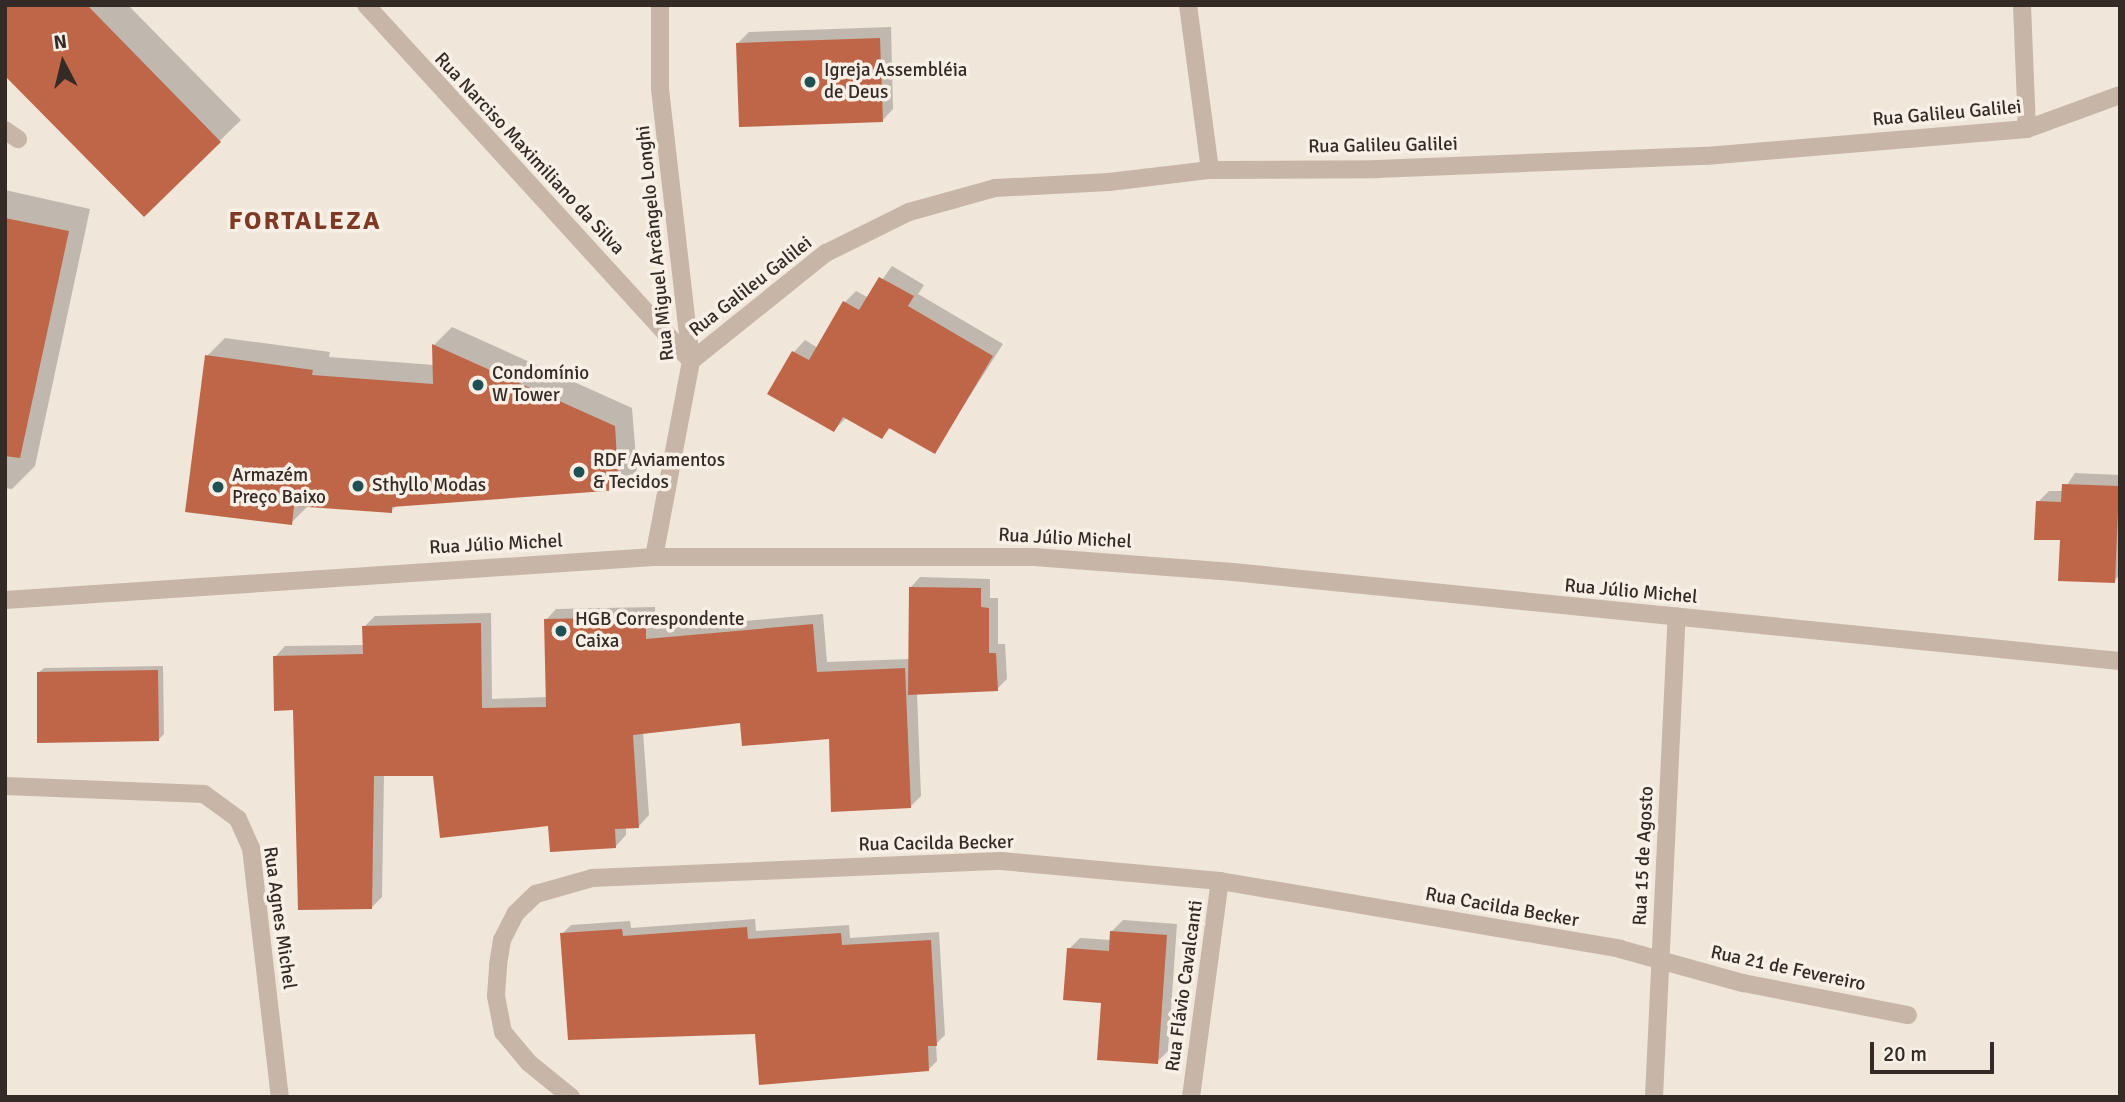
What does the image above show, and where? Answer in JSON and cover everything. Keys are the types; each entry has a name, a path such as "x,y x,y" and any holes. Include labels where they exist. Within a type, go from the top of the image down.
{"street":[{"name":"Rua Narciso Maximiliano da Silva","path":"366,5 691,361"},
{"name":"Rua Miguel Arcângelo Longhi","path":"654,556 691,361 660,88 660,5"},
{"path":"1188,5 1210,170"},
{"path":"2022,5 2027,129"},
{"name":"Rua Galileu Galilei","path":"691,361 826,253 909,212 995,188 1109,182 1210,170 1706,156 2027,129 2120,95"},
{"name":"Rua Júlio Michel","path":"5,600 654,556 1034,557 2120,661"},
{"name":"Rua 15 de Agosto","path":"1654,1097 1677,617"},
{"name":"Rua Agnes Michel","path":"5,786 204,794 238,819 251,848 280,1097"},
{"name":"Rua Cacilda Becker","path":"571,1097 529,1063 503,1032 495,996 502,940 516,913 536,894 592,878 1001,861 1220,881 1620,949 1660,961"},
{"name":"Rua Flávio Cavalcanti","path":"1191,1097 1220,881"},
{"name":"Rua 21 de Fevereiro","path":"1660,961 1742,983 1908,1015"}],"building":[{"path":"5,5 87,5 221,142 144,217 5,76"},
{"name":"Igreja Assembléia de Deus","path":"880,38 883,122 739,127 736,43"},
{"path":"5,218 69,231 20,458 5,456"},
{"path":"879,277 914,296 908,306 993,356 935,454 889,428 882,439 843,417 834,432 767,394 792,351 809,360 843,301 859,310"},
{"path":"432,344 615,426 619,490 392,507 392,513 294,506 292,525 185,512 205,355 313,370 312,375 433,384"},
{"path":"2062,484 2119,486 2115,583 2058,581 2060,540 2034,540 2036,501 2061,502"},
{"path":"909,587 981,588 981,607 989,608 989,653 996,653 998,691 908,695"},
{"path":"646,617 646,639 813,624 817,672 905,668 911,808 831,812 829,739 742,746 740,723 633,735 639,828 615,829 616,848 550,852 548,826 440,838 433,776 374,776 372,909 298,910 293,710 274,711 273,656 363,654 362,626 481,623 482,708 546,707 544,619"},
{"path":"158,670 159,741 37,743 37,672"},
{"path":"747,927 748,939 841,933 842,945 931,940 937,1046 928,1046 929,1071 759,1085 755,1034 568,1040 560,933 622,929 623,936"},
{"path":"1110,931 1167,935 1158,1064 1097,1060 1101,1003 1063,1000 1067,948 1109,951"}],"place":[{"name":"Igreja Assembléia de Deus","path":"810,82"},
{"name":"Condomínio W Tower","path":"478,385"},
{"name":"RDF Aviamentos & Tecidos","path":"579,472"},
{"name":"Sthyllo Modas","path":"358,486"},
{"name":"Armazém Preço Baixo","path":"218,487"},
{"name":"HGB Correspondente Caixa","path":"561,631"}],"district":[{"name":"FORTALEZA","path":"305,222"}]}
